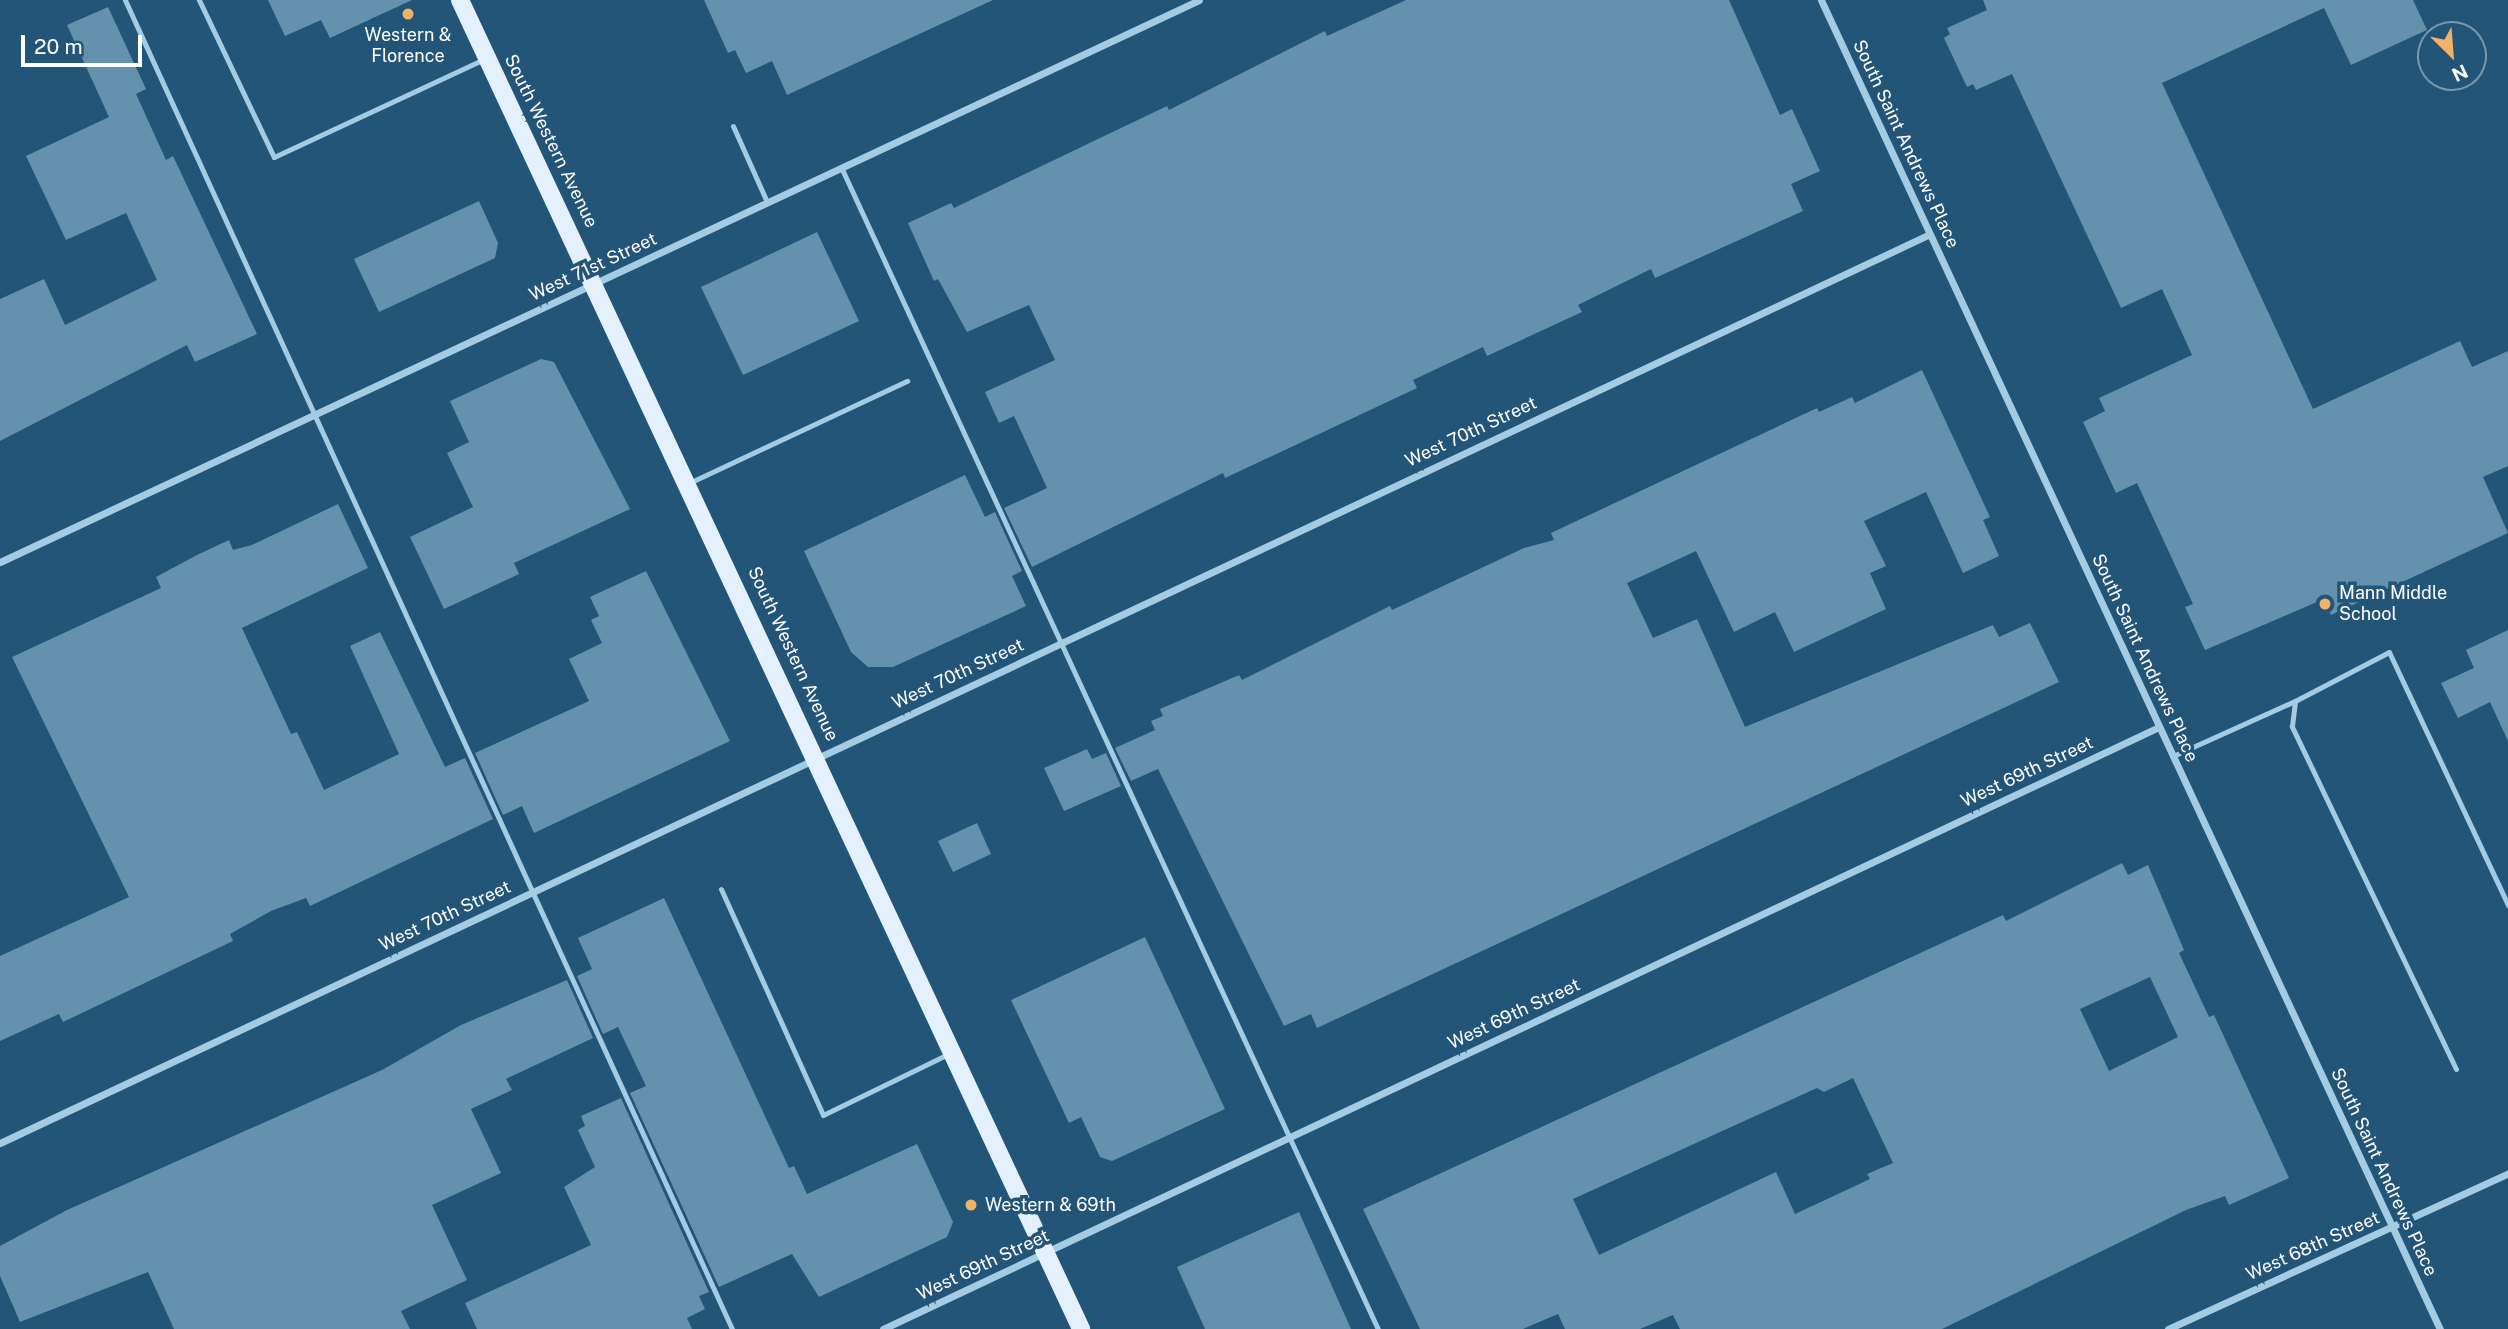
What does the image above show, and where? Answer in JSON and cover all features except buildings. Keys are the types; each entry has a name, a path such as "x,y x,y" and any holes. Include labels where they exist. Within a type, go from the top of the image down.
{"main road":[{"name":"South Western Avenue","path":"460,0 596,282 1081,1329"}],"street":[{"name":"West 71st Street","path":"0,562 1199,0"},
{"name":"South Saint Andrews Place","path":"1821,0 2440,1329"},
{"name":"West 70th Street","path":"0,1143 1930,233"},
{"name":"West 69th Street","path":"883,1329 2160,727"},
{"name":"West 68th Street","path":"2168,1329 2508,1173"}],"lane":[{"path":"125,0 316,414 530,894 732,1329"},
{"path":"199,0 274,157 487,57"},
{"path":"733,126 767,202"},
{"path":"841,167 1378,1329"},
{"path":"689,483 907,381"},
{"path":"2173,756 2295,701 2389,652 2508,905"},
{"path":"2295,701 2292,726 2456,1069"},
{"path":"722,889 823,1115 953,1052"}],"place":[{"name":"Western & Florence","path":"408,14"},
{"name":"Mann Middle School","path":"2325,604"},
{"name":"Western & 69th","path":"971,1205"}]}
